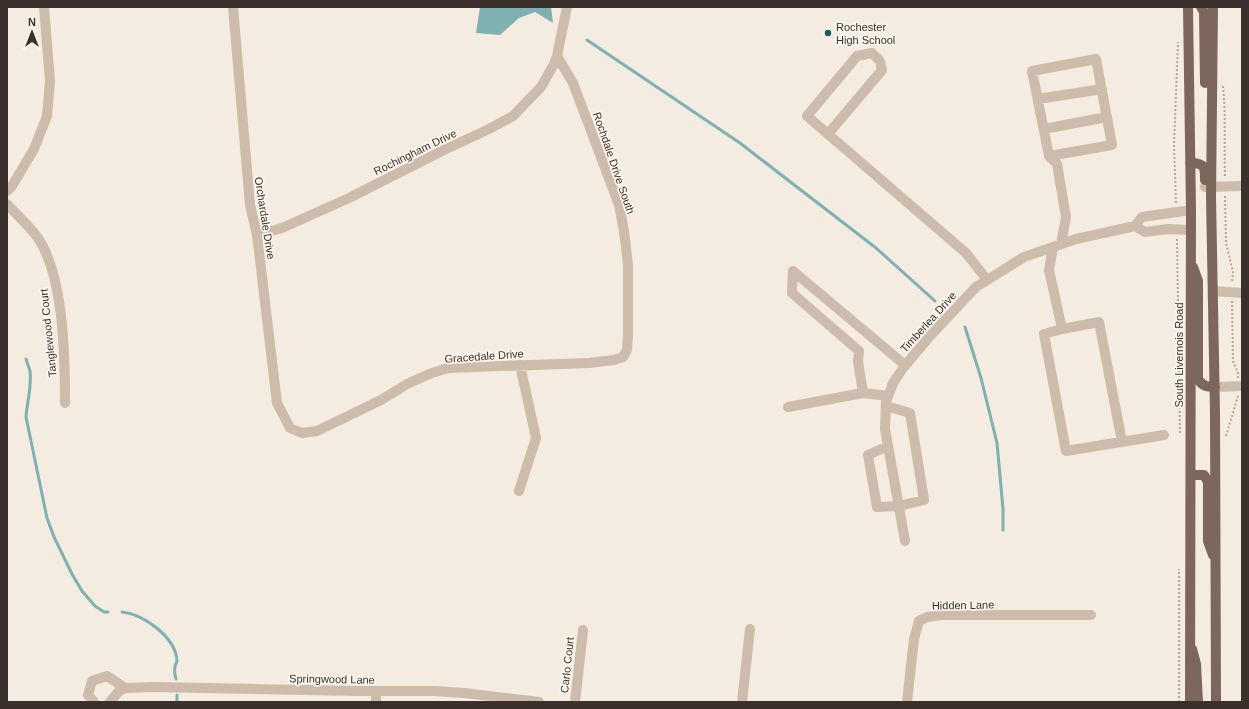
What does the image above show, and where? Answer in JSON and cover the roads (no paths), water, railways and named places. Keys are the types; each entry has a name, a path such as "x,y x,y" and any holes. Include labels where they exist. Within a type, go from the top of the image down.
{"main road":[{"name":"South Livernois Road","path":"1188,7 1191,210 1190,702"},
{"path":"1201,7 1204,12 1205,101 1211,113"},
{"path":"1213,7 1211,113 1206,235 1212,249 1213,291 1215,387 1216,702"},
{"path":"1190,163 1200,164 1204,167 1208,187"},
{"path":"1191,261 1198,281 1198,379 1201,384 1207,387 1215,387"},
{"path":"1190,475 1204,475 1208,482 1208,541 1215,560"},
{"path":"1190,644 1196,664 1198,702"}],"street":[{"path":"7,191 12,186 34,149 47,116 50,81 44,7"},
{"name":"Orchardale Drive","path":"232,7 248,192 257,235 277,403 290,428"},
{"path":"557,56 567,7"},
{"path":"828,134 882,70 880,60 872,53 857,56 807,116 966,253 987,280"},
{"name":"Rochingham Drive","path":"257,235 282,228 349,198 513,116 541,87 557,56"},
{"name":"Rochdale Drive South","path":"557,56 573,83 620,211 628,264 628,336 626,350 623,357"},
{"path":"1049,156 1112,145 1096,58 1032,71 1049,156 1057,164 1066,217 1049,270 1062,329"},
{"path":"1038,99 1102,89"},
{"path":"1044,129 1107,117"},
{"path":"1208,187 1242,186"},
{"name":"Tanglewood Court","path":"7,204 38,238 50,265 59,302 65,377 65,403"},
{"name":"Timberlea Drive","path":"905,541 885,429 887,401 893,383 905,365 930,336 976,287 1024,257 1076,239 1135,226 1142,218 1191,210"},
{"name":"Timberlea Drive","path":"1135,226 1145,232 1168,229 1191,230"},
{"path":"862,393 858,361 859,351 792,293 793,271 905,365"},
{"path":"1213,291 1237,292"},
{"path":"1122,442 1099,322 1044,334 1066,451 1122,442 1164,435"},
{"name":"Gracedale Drive","path":"290,428 302,434 317,430 381,400 407,384 448,368 589,363 614,360 623,357"},
{"path":"519,491 536,438 520,365"},
{"path":"1215,387 1240,386"},
{"path":"788,406 862,393 887,401 910,413 924,500 899,506 877,507 868,455 888,446"},
{"name":"Hidden Lane","path":"907,702 914,639 919,621 941,615 1091,616"},
{"path":"742,702 750,629"},
{"name":"Carlo Court","path":"576,702 583,630"},
{"path":"94,702 88,695 92,681 107,676 125,688 119,691 110,702"},
{"name":"Springwood Lane","path":"125,688 153,687 464,693 539,702"},
{"path":"376,691 376,702"}],"water":[{"path":"480,7 551,7 553,23 535,12 519,18 500,35 476,33"}],"waterway":[{"path":"587,40 740,143 876,248 935,301"},
{"path":"965,327 981,378 997,443 1003,509 1003,530"},
{"path":"26,359 30,371 30,388 26,417 47,518 54,537 82,591 95,606 104,612 108,612"},
{"path":"122,612 139,617 157,628 165,635 175,652 177,661 175,665 176,679"},
{"path":"177,695 177,702"}],"place":[{"name":"Rochester High School","path":"828,33"}]}
